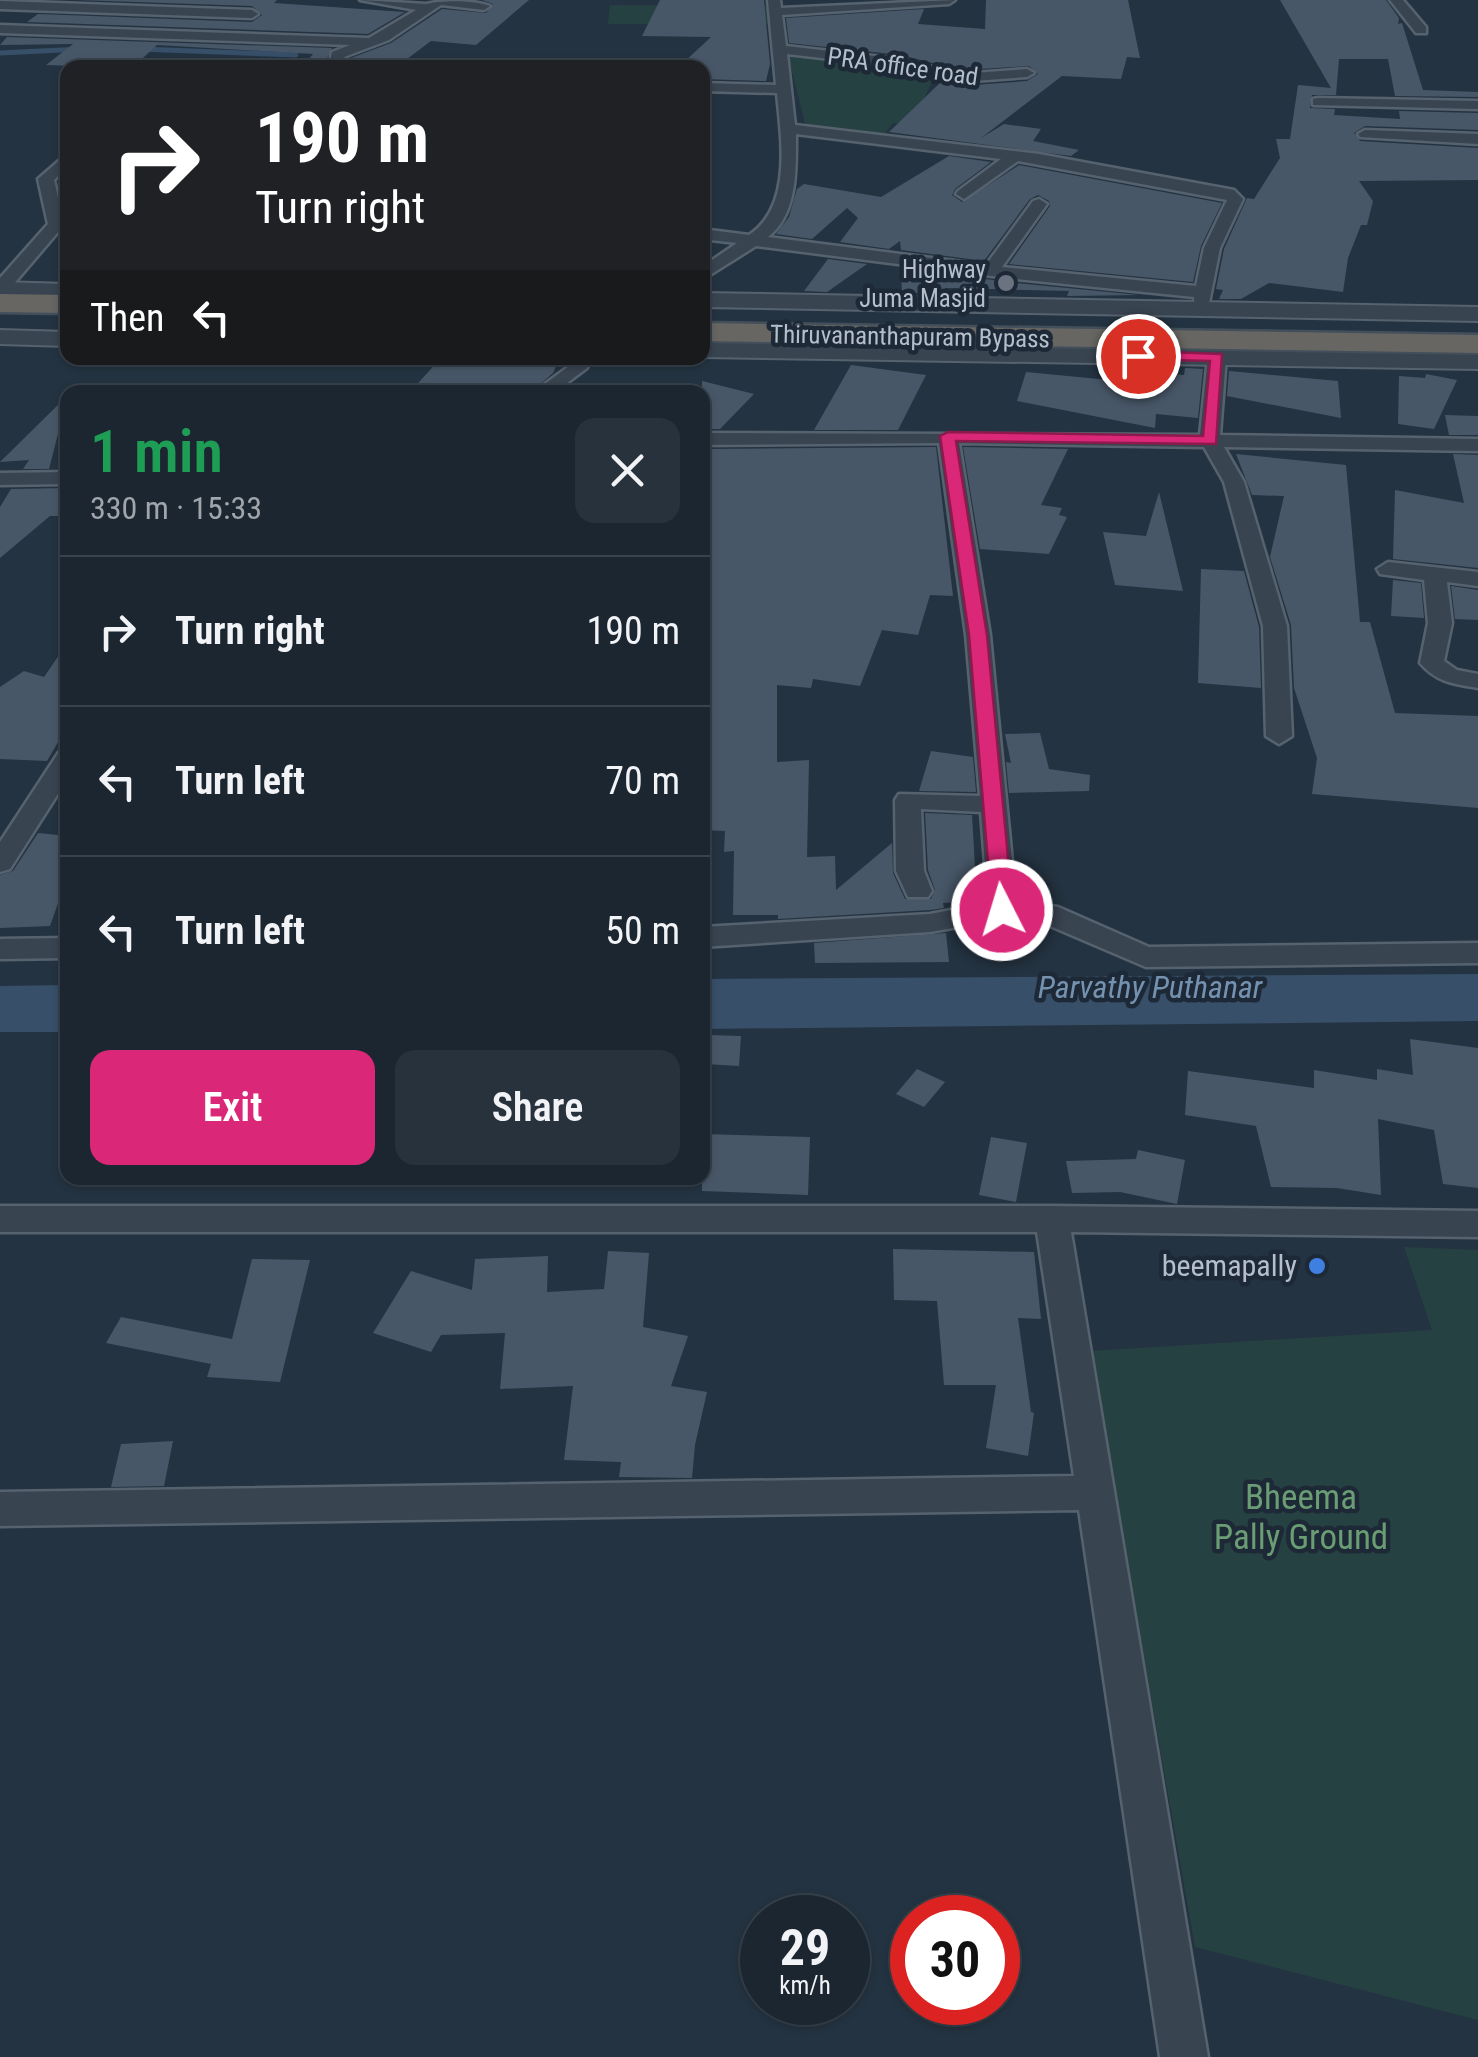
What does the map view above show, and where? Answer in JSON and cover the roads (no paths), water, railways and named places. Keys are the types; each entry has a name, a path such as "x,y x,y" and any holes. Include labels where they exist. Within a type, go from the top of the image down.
{"highway":[{"path":"0,303 60,304"},
{"name":"Thiruvananthapuram Bypass","path":"710,316 1478,329"},
{"path":"0,324 60,325"},
{"name":"Thiruvananthapuram Bypass","path":"710,332 1478,344"}],"street":[{"path":"366,0 484,6"},
{"path":"710,271 768,230 789,183 788,129 774,6 949,0"},
{"path":"1396,0 1421,30"},
{"path":"337,60 337,56 371,42 436,3"},
{"path":"0,5 252,14"},
{"path":"0,29 371,42"},
{"name":"PRA office road","path":"779,49 900,63 960,78 1027,72"},
{"path":"710,88 783,89"},
{"path":"1318,102 1478,105"},
{"path":"710,235 1202,300 1212,248 1235,199 1229,187 788,129"},
{"path":"1366,134 1478,139"},
{"path":"964,194 1015,156"},
{"path":"60,165 46,179 60,219"},
{"path":"991,270 1038,204"},
{"path":"0,289 60,227"},
{"path":"0,289 60,291"},
{"name":"Thiruvananthapuram Bypass","path":"710,300 1202,300 1478,314"},
{"path":"0,338 60,339"},
{"name":"Thiruvananthapuram Bypass","path":"710,350 1478,362"},
{"path":"1217,357 1210,440 1234,482 1275,626 1279,736"},
{"path":"552,385 579,365"},
{"path":"948,436 978,635 1002,910"},
{"path":"710,439 948,436 1478,445"},
{"path":"0,480 60,478"},
{"path":"1388,569 1478,579"},
{"path":"1435,576 1440,623 1432,663 1450,676 1478,682"},
{"path":"0,863 60,769"},
{"path":"918,891 910,872 908,800 993,805"},
{"path":"710,936 930,924 1002,910 1048,914 1146,958 1478,953"},
{"path":"0,950 60,948"},
{"path":"0,1219 1052,1219 1478,1224"},
{"path":"1052,1219 1184,2057"},
{"path":"0,1509 1097,1493"}],"water":[{"name":"Parvathy Puthanar","path":"1478,974 1478,1021 710,1029 710,979"},
{"path":"60,985 60,1032 0,1032 0,986"}],"waterway":[{"path":"0,53 82,49"},
{"path":"141,49 296,55"}],"place":[{"name":"Highway Juma Masjid","path":"1006,283"},
{"name":"beemapally","path":"1317,1266"}],"park label":[{"name":"Bheema Pally Ground","path":"1301,1517"}]}
